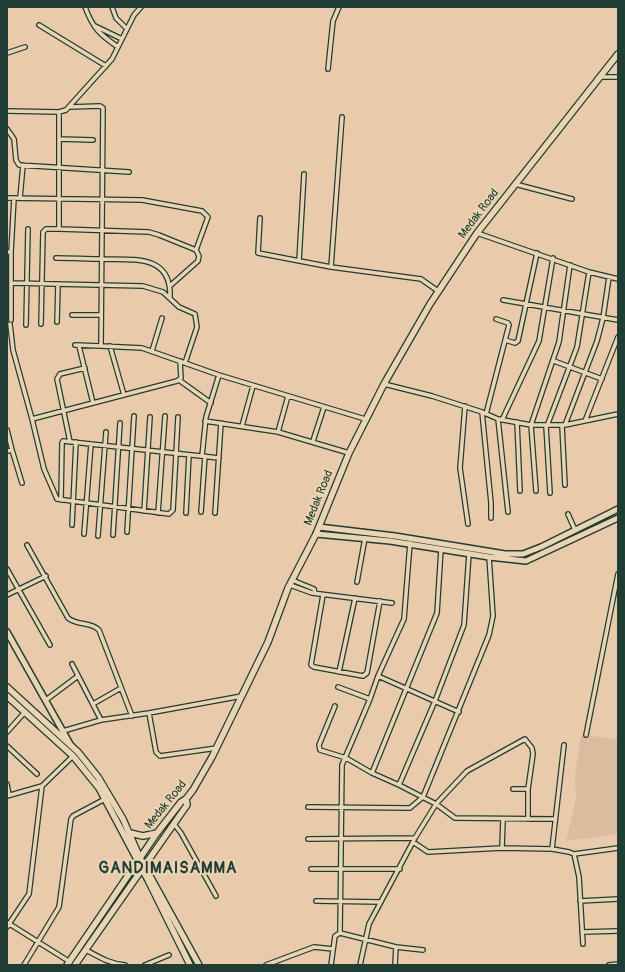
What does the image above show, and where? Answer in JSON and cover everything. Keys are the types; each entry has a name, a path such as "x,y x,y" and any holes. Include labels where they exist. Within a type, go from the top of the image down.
{"main road":[{"name":"Medak Road","path":"71,964 156,833 181,802 186,799 217,748 268,642 291,583 318,530 349,453 365,419 438,291 477,233 618,54"},
{"path":"7,687 69,745 98,777 111,796 130,833 139,860"},
{"path":"7,696 73,756 99,788 199,965"},
{"path":"71,964 86,950 187,805 186,799"},
{"path":"130,833 143,836 156,833"},
{"path":"143,867 190,965"}],"street":[{"path":"85,7 92,25 118,46"},
{"path":"112,7 116,18 127,29"},
{"path":"70,107 106,66 134,15 141,7"},
{"path":"328,69 333,21 339,7"},
{"path":"39,25 106,66"},
{"path":"92,25 122,39"},
{"path":"7,53 25,47"},
{"path":"600,76 618,77"},
{"path":"7,111 59,112 70,107 100,106 103,108 101,346"},
{"path":"59,112 58,199 60,230"},
{"path":"331,267 342,117"},
{"path":"7,130 16,144 16,163 22,165 103,169 129,172"},
{"path":"59,139 93,140"},
{"path":"20,198 22,165"},
{"path":"299,261 304,174"},
{"path":"515,184 572,199"},
{"path":"7,198 147,200 205,212 208,217 196,250"},
{"path":"14,198 9,252 13,350 44,469 57,499 158,513 169,514 173,512 178,417"},
{"path":"260,218 258,253 331,267 421,279 438,291"},
{"path":"26,325 28,229"},
{"path":"41,324 43,232 46,229 102,230 159,235 196,250 199,256 198,261 171,286"},
{"path":"477,233 553,258 589,272 618,279"},
{"path":"505,340 518,342 537,253"},
{"path":"56,258 147,260 164,272 171,286 170,298"},
{"path":"508,512 500,419 539,341 553,258"},
{"path":"536,491 531,424 554,361 560,337 570,265"},
{"path":"550,493 546,426 570,367 578,341 589,272"},
{"path":"564,485 564,426 586,373 603,318 609,277"},
{"path":"11,283 143,286 163,292 179,307 195,314 198,323 185,363"},
{"path":"57,322 58,284"},
{"path":"503,300 618,320"},
{"path":"72,315 101,315"},
{"path":"152,351 162,318"},
{"path":"491,518 484,413 509,324 496,319"},
{"path":"585,421 618,337"},
{"path":"74,345 138,346 253,386 365,419"},
{"path":"79,346 93,403"},
{"path":"110,346 124,395"},
{"path":"179,380 181,376 180,361"},
{"path":"554,361 602,379"},
{"path":"70,442 58,376 60,374 85,368"},
{"path":"201,512 205,421 219,375"},
{"path":"32,419 179,380"},
{"path":"179,380 210,403"},
{"path":"384,384 422,393 465,406 500,419 546,426 564,426 618,414"},
{"path":"242,426 253,386"},
{"path":"278,432 288,396"},
{"path":"465,406 460,468 468,524"},
{"path":"313,441 324,407"},
{"path":"127,532 134,416"},
{"path":"158,513 164,416"},
{"path":"144,511 150,417"},
{"path":"205,421 278,432 313,441 349,453"},
{"path":"516,422 520,491"},
{"path":"112,535 120,423"},
{"path":"215,513 221,423"},
{"path":"7,430 22,483"},
{"path":"98,536 106,432"},
{"path":"61,500 62,442 76,442 219,458"},
{"path":"72,525 76,442"},
{"path":"84,534 91,444"},
{"path":"7,451 12,450"},
{"path":"186,513 190,455"},
{"path":"318,530 395,536 505,554 518,554 528,552 618,509"},
{"path":"568,514 575,530"},
{"path":"318,530 521,561 542,554 618,518"},
{"path":"357,582 365,538"},
{"path":"340,933 341,770 378,676 404,619 410,543"},
{"path":"27,545 46,576 68,618 76,622 92,624 100,630 132,716"},
{"path":"372,773 408,688 437,613 441,549"},
{"path":"528,552 529,559"},
{"path":"400,785 436,701 465,620 469,554"},
{"path":"308,807 340,806 410,808 423,797 487,642 492,623 488,557"},
{"path":"7,569 50,645"},
{"path":"586,735 618,574"},
{"path":"7,595 46,576"},
{"path":"291,583 315,593 392,603"},
{"path":"323,594 311,665 314,668 339,672 366,675 380,601"},
{"path":"339,672 355,598"},
{"path":"7,632 46,700 69,745"},
{"path":"72,664 101,720"},
{"path":"46,700 78,676"},
{"path":"378,676 408,688 459,712"},
{"path":"338,687 370,699"},
{"path":"93,704 121,688"},
{"path":"63,731 101,720 150,713 242,696"},
{"path":"335,706 318,747 320,750 346,758 372,773 400,785 436,804 451,817 460,820 554,819"},
{"path":"7,732 25,712"},
{"path":"150,713 156,752 160,756 217,748"},
{"path":"360,965 369,924 400,869 414,840 436,804 467,770 525,739 532,748 533,754 528,789 528,819"},
{"path":"552,850 554,819 564,745"},
{"path":"7,746 37,774"},
{"path":"7,784 8,795 42,786 73,756"},
{"path":"42,786 29,894 8,924 71,964"},
{"path":"513,789 528,789"},
{"path":"24,965 60,907 71,819 105,799"},
{"path":"502,848 503,819"},
{"path":"173,823 181,833 216,896"},
{"path":"308,839 414,840 428,852 502,848 552,850 574,854 618,848"},
{"path":"574,854 576,860 583,944"},
{"path":"311,869 400,869"},
{"path":"580,901 618,900"},
{"path":"316,901 381,902"},
{"path":"582,932 618,930"},
{"path":"331,965 335,936 340,933 396,947 423,950"},
{"path":"266,965 314,947 333,949"},
{"path":"395,965 396,947"},
{"path":"86,950 103,960 116,965 125,965"},
{"path":"145,965 169,955"},
{"path":"609,965 618,964"}],"shaded area":[{"path":"581,735 618,739 618,834 566,841 576,799 575,776"}],"district":[{"name":"GANDIMAISAMMA","path":"168,869"}]}
